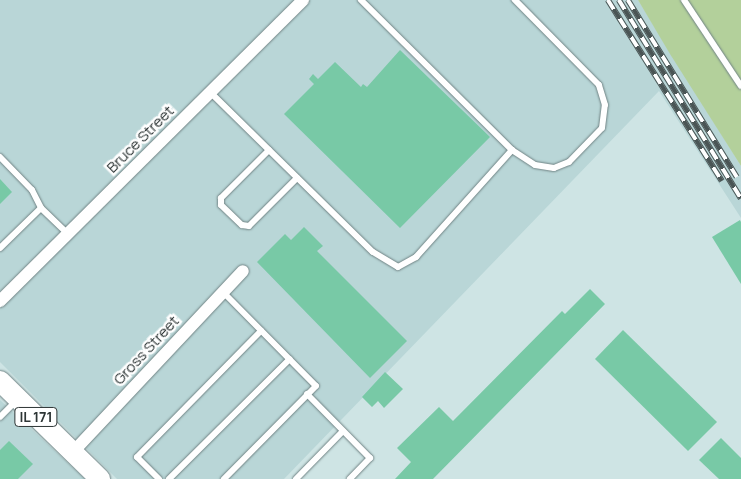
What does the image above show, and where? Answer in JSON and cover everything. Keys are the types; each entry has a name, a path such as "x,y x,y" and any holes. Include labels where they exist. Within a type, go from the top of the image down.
{"main road":[{"name":"IL 171","path":"0,381 98,478"}],"street":[{"name":"Bruce Street","path":"0,301 303,0"},
{"name":"Gross Street","path":"73,452 243,270"}],"lane":[{"path":"360,0 512,150 535,165 554,168 569,162 602,128 605,105 599,85 515,0"},
{"path":"684,0 741,86"},
{"path":"210,92 373,252 398,267 416,257 512,150"},
{"path":"269,150 222,198 221,204 242,225 249,226 297,178"},
{"path":"0,157 32,190 41,208 68,234"},
{"path":"0,248 41,208"},
{"path":"223,292 316,386 224,479"},
{"path":"159,479 136,457 261,330"},
{"path":"169,479 290,359"},
{"path":"308,394 370,458 350,479"},
{"path":"0,417 18,399"},
{"path":"296,479 343,431"}],"shaded area":[{"path":"0,0 638,0 741,166 741,218 659,91 284,479 117,479 0,362"},
{"path":"0,400 85,479 0,479"}],"green space":[{"path":"638,0 741,0 741,166 670,54"}],"building":[{"path":"400,50 490,137 400,228 284,114 314,84 309,79 313,74 318,79 335,62 361,87 363,84 367,87"},
{"path":"0,179 12,192 0,204"},
{"path":"740,220 741,222 741,284 712,237"},
{"path":"304,227 323,246 317,251 407,341 370,378 257,262 285,234 291,240"},
{"path":"590,289 605,304 433,479 395,479 411,462 397,448 439,407 453,421 562,311 565,314"},
{"path":"623,330 717,422 688,451 595,359"},
{"path":"385,372 403,389 384,408 378,401 372,407 362,397"},
{"path":"721,438 741,458 741,479 719,479 699,460"},
{"path":"9,441 33,464 18,479 0,479 0,450"}],"railway":[{"path":"608,0 722,181"},
{"path":"619,0 741,198"},
{"path":"628,0 737,177"}]}
